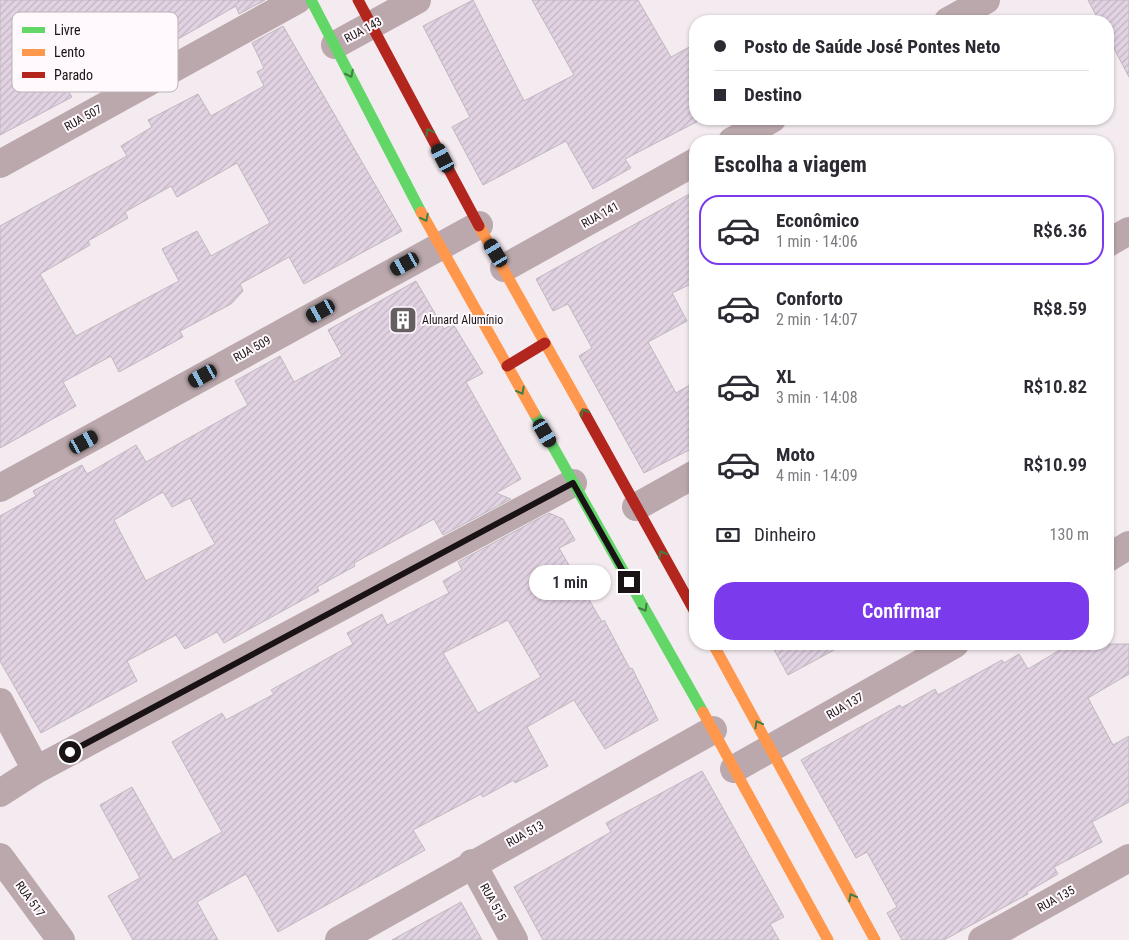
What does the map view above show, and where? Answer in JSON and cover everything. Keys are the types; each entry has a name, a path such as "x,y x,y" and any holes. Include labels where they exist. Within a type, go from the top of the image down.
{"street":[{"name":"RUA 507","path":"178,66 297,0"},
{"path":"311,0 439,246 713,730 828,940"},
{"path":"358,0 479,225 689,601"},
{"name":"RUA 143","path":"335,45 418,0"},
{"path":"959,15 986,0"},
{"name":"RUA 507","path":"0,164 130,92"},
{"path":"743,135 761,125"},
{"name":"RUA 141","path":"504,268 689,165"},
{"name":"RUA 509","path":"0,488 479,225"},
{"path":"1114,240 1129,231"},
{"path":"507,366 545,343"},
{"path":"636,507 689,477"},
{"path":"0,793 36,770 573,483"},
{"path":"1114,554 1129,545"},
{"path":"716,650 772,748 875,940"},
{"name":"RUA 137","path":"734,769 944,650"},
{"path":"0,702 36,770"},
{"name":"RUA 513","path":"339,940 472,863 713,730"},
{"name":"RUA 517","path":"0,857 60,940"},
{"name":"RUA 135","path":"982,940 1129,858"},
{"name":"RUA 515","path":"472,863 514,940"}],"building":[{"path":"0,0 265,0 239,14 236,6 178,39 178,12 12,12 12,92 69,92 72,97 0,135"},
{"path":"473,0 524,101 574,75 532,0 638,0 671,57 689,47 690,125 625,159 631,168 593,189 566,141 483,185 452,127 470,117 423,26"},
{"path":"1088,0 1129,0 1129,77 1114,48 1114,15 1096,15"},
{"path":"283,26 402,231 304,284 289,257 240,284 243,291 231,304 180,331 183,337 119,372 111,356 63,382 76,406 0,448 0,226 127,156 121,146 152,127 148,120 198,94 211,116 264,86 257,72 264,68 252,43","holes":["237,163 270,223 211,256 197,231 162,249 179,281 76,336 40,274 90,245 88,241 128,218 125,212 171,186 177,197"]},
{"path":"689,194 689,285 672,293 687,321 648,342 676,393 689,385 689,450 644,473 579,356 592,348 568,304 553,311 536,279"},
{"path":"416,281 444,329 453,324 483,373 466,382 521,479 496,493 511,499 443,535 434,519 354,563 355,566 317,587 319,591 224,643 217,632 185,649 176,635 127,661 137,681 41,733 0,661 0,516 36,496 33,491 82,465 87,474 136,445 146,462 248,405 235,381 280,356 294,382 342,356 328,330","holes":["163,492 172,507 190,498 215,544 146,581 114,520"]},
{"path":"549,513 563,519 575,540 559,548 602,622 604,620 630,669 632,668 658,720 605,749 574,700 527,727 548,766 515,783 514,780 483,797 481,794 413,830 425,850 278,932 246,874 197,902 218,940 133,940 108,896 140,878 100,805 132,787 173,860 222,832 172,742 222,713 226,720 274,694 271,690 353,644 347,633 382,614 387,625 449,593 443,581 462,570 458,562","holes":["508,620 541,677 478,713 443,653"]},
{"path":"1114,644 1129,644 1129,674 1088,698 1113,745 1129,736 1129,802 1092,822 1102,842 1054,867 1058,874 1027,892 1028,894 944,940 902,940 887,913 897,907 867,852 856,858 801,760 900,705 901,708 935,689 938,695 1002,660 1004,663 1019,654 1028,669 1060,650 1114,650"},
{"path":"774,650 834,650 788,675"},
{"path":"702,771 784,917 770,924 779,940 543,940 514,887 611,832 606,823"},
{"path":"461,902 482,940 392,940"}],"traffic: fast":[{"path":"311,0 421,212"},
{"path":"534,413 703,712"}],"traffic: slow":[{"path":"421,212 534,413"},
{"path":"479,226 585,414"},
{"path":"716,650 875,940"},
{"path":"703,712 828,940"}],"traffic: jam":[{"path":"358,0 479,226"},
{"path":"507,366 545,343"},
{"path":"585,414 689,601"}],"place":[{"name":"Alunard Alumínio","path":"403,320"}],"route":[{"path":"70,752 573,483 629,582"}]}
